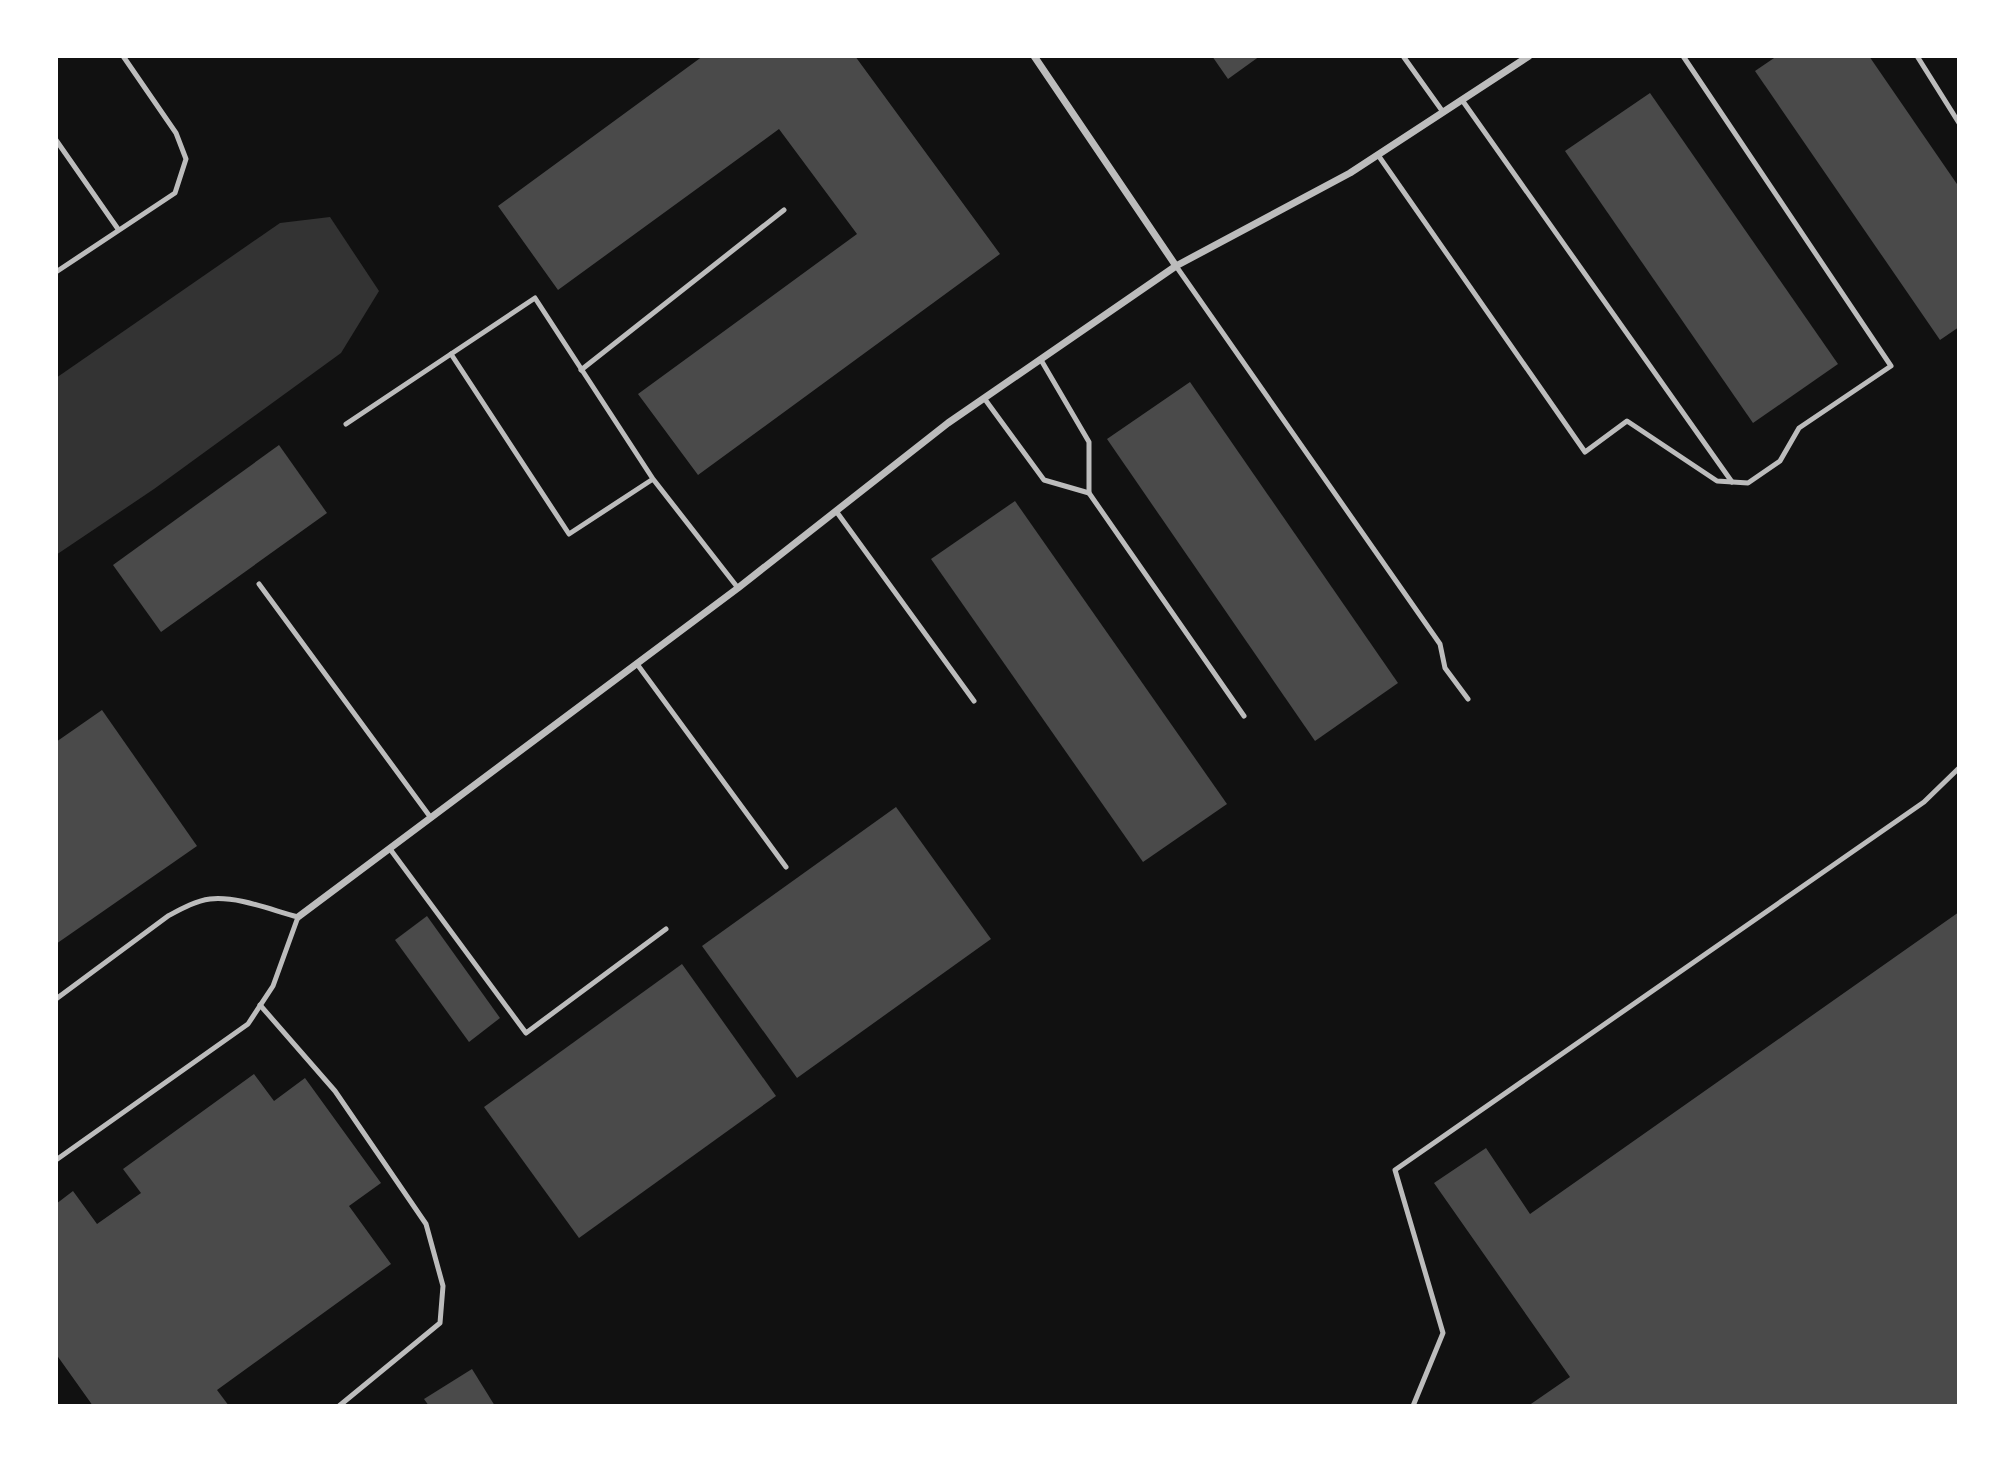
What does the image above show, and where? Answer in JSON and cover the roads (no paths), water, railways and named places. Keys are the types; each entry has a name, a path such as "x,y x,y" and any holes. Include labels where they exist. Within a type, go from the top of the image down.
{"street":[{"path":"1034,56 1176,267"},
{"path":"298,917 738,588 984,398 1176,267 1350,173 1529,56"}],"lane":[{"path":"56,272 175,193 186,159 176,133 123,56"},
{"path":"1403,56 1443,112"},
{"path":"1378,155 1585,452 1627,421 1717,481 1748,483 1780,461 1799,429 1891,366 1683,56"},
{"path":"1917,56 1959,123"},
{"path":"1462,100 1732,482"},
{"path":"56,139 118,229"},
{"path":"581,370 784,210"},
{"path":"1176,267 1440,644 1445,668 1468,699"},
{"path":"346,424 534,298 653,479 738,588"},
{"path":"451,354 569,534 653,479"},
{"path":"1041,360 1089,442 1089,493 1244,716"},
{"path":"984,398 1044,480 1089,493"},
{"path":"836,511 974,701"},
{"path":"259,584 431,818"},
{"path":"637,664 786,867"},
{"path":"1413,1406 1443,1333 1395,1170 1924,802 1959,768"},
{"path":"390,849 526,1033 666,929"},
{"path":"56,999 168,916 188,905 209,899 228,899 298,917 273,986 248,1024 56,1160"},
{"path":"260,1005 335,1091 426,1224 443,1286 440,1323 339,1406"}]}
